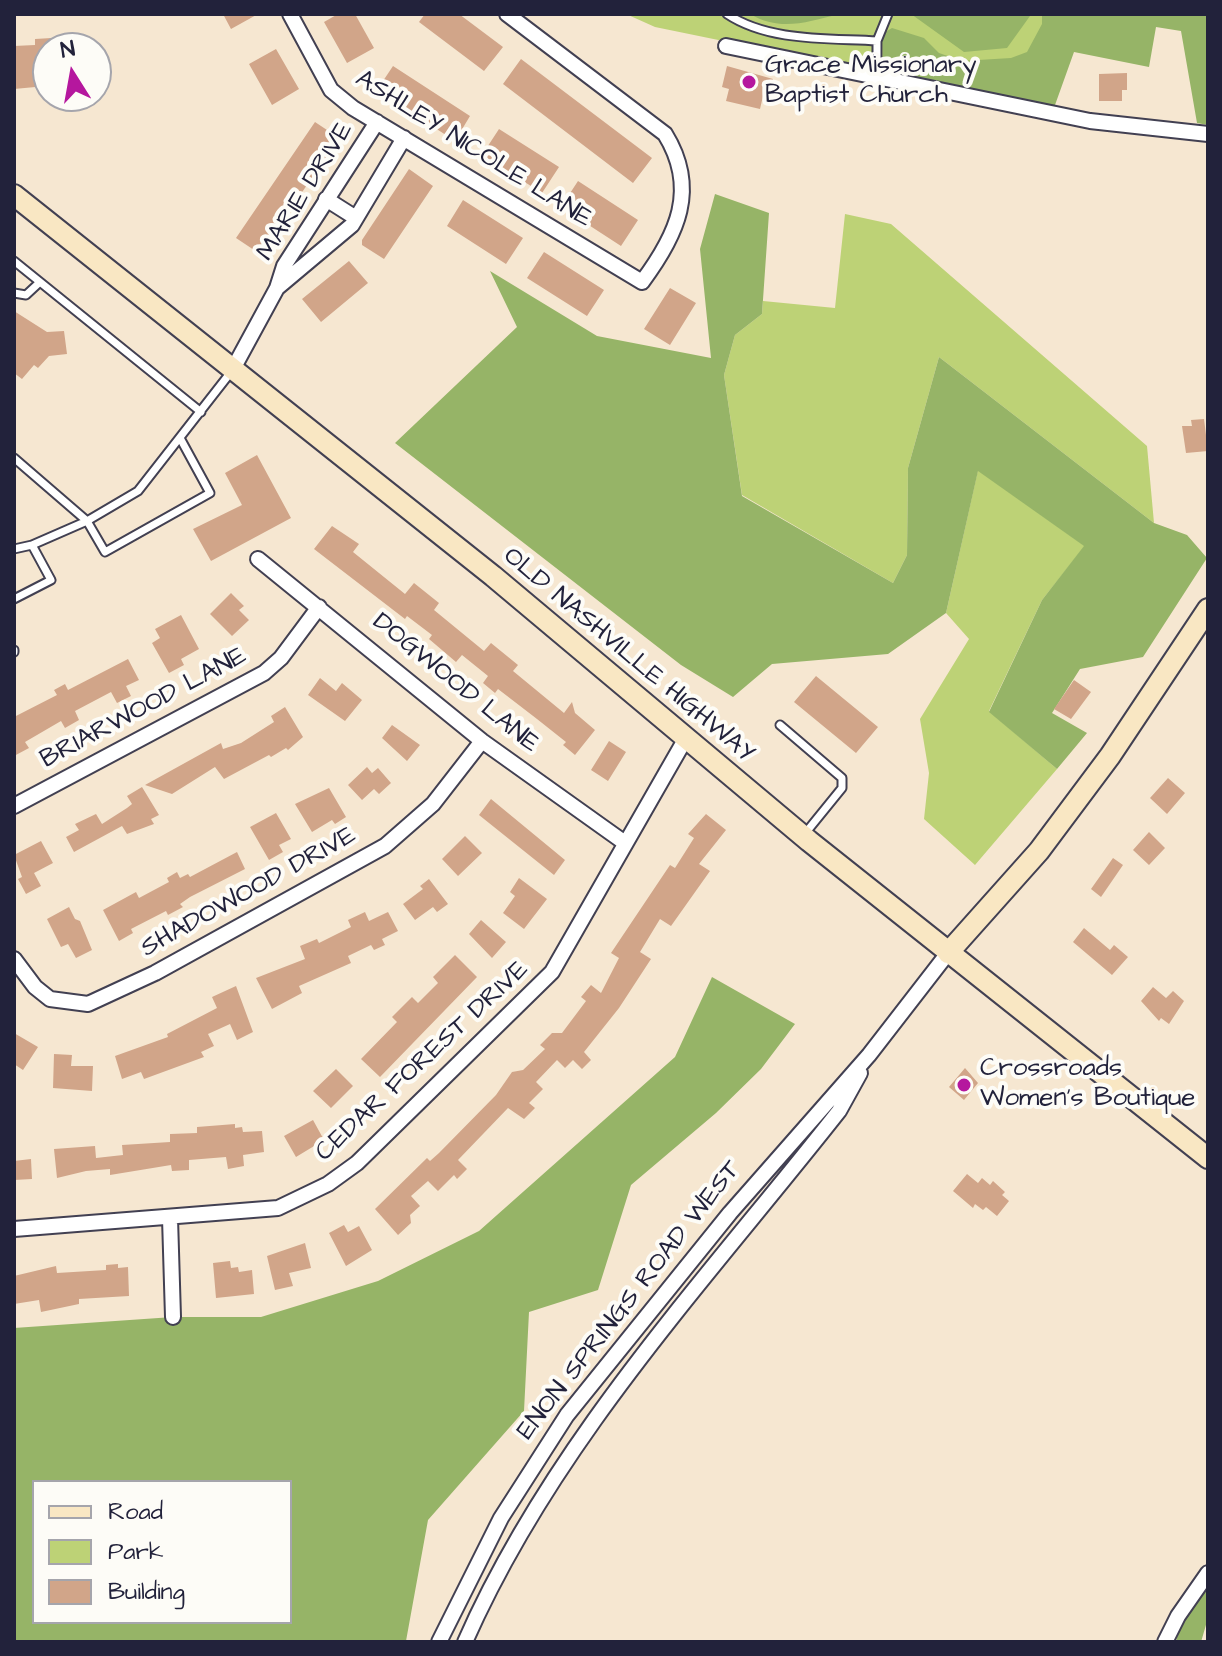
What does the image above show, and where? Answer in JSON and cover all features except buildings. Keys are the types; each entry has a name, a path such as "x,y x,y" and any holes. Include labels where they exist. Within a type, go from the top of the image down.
{"main road":[{"name":"OLD NASHVILLE HIGHWAY","path":"15,196 493,576 803,836 1208,1158"},
{"name":"ENON SPRINGS ROAD WEST","path":"948,953 1039,851 1110,756 1206,615"}],"street":[{"name":"ASHLEY NICOLE LANE","path":"290,14 331,90 377,122 642,282 670,245 683,198 677,153 665,134 507,14"},
{"path":"726,46 1090,121 1208,134"},
{"name":"MARIE DRIVE","path":"233,369 277,288 284,266 377,122"},
{"name":"MARIE DRIVE","path":"277,288 305,267 356,218 404,138"},
{"path":"326,199 356,218"},
{"name":"DOGWOOD LANE","path":"258,559 482,741 625,843"},
{"name":"BRIARWOOD LANE","path":"14,806 264,673 281,658 319,607"},
{"name":"CEDAR FOREST DRIVE","path":"14,1229 278,1208 328,1184 357,1163 552,972 686,738"},
{"name":"SHADOWOOD DRIVE","path":"14,959 35,987 50,999 88,1004 155,973 385,846 433,804 482,741"},
{"name":"ENON SPRINGS ROAD WEST","path":"439,1642 481,1554 542,1453 606,1365 796,1135 869,1055 948,953"},
{"name":"ENON SPRINGS ROAD WEST","path":"465,1642 502,1566 582,1437 839,1111 869,1055"},
{"path":"170,1218 173,1317"},
{"path":"481,1554 502,1566"},
{"path":"1165,1642 1178,1616 1208,1573"}],"lane":[{"path":"727,14 771,32 877,41"},
{"path":"877,79 877,41 888,14"},
{"path":"14,261 201,412"},
{"path":"14,293 26,295 40,282"},
{"path":"14,549 32,545 87,521 138,491 233,369"},
{"path":"14,458 87,521 105,552 210,493 180,438"},
{"path":"14,599 51,580 32,545"},
{"path":"780,725 842,778 842,788 803,836"}],"green space":[{"path":"626,14 1053,14 1040,106 655,27"},
{"path":"750,14 840,14 783,24"},
{"path":"911,14 1030,16 1007,48 964,52"},
{"path":"1042,14 1208,14 1208,125 1197,123 1181,31 1156,27 1149,67 1074,52 1055,105 1040,106 884,75 882,34 892,28 924,38 939,53 962,61 1011,58 1027,52 1042,24"},
{"path":"715,194 769,213 762,314 735,335 724,375 742,496 893,583 907,555 908,468 939,357 1154,523 1187,535 1207,558 1143,657 1080,669 1052,713 1087,733 1057,769 989,712 1042,600 1084,546 978,471 946,613 888,654 772,664 733,697 681,665 395,443 517,327 490,271 597,336 711,358 700,249"},
{"path":"845,214 891,224 1147,446 1154,523 939,357 908,468 907,555 893,583 742,495 724,375 735,335 762,314 763,301 835,308"},
{"path":"978,470 1085,546 1042,600 989,711 1057,769 975,865 924,819 929,773 920,719 969,639 946,613"},
{"path":"712,977 795,1024 761,1069 716,1113 631,1185 598,1290 529,1312 524,1411 428,1520 406,1641 14,1642 14,1328 173,1317 261,1317 378,1281 479,1231 675,1057"},
{"path":"1208,1580 1208,1618 1201,1642 1176,1642 1179,1628"}],"place":[{"name":"Grace Missionary Baptist Church","path":"749,82"},
{"name":"Crossroads Women's Boutique","path":"964,1085"}]}
